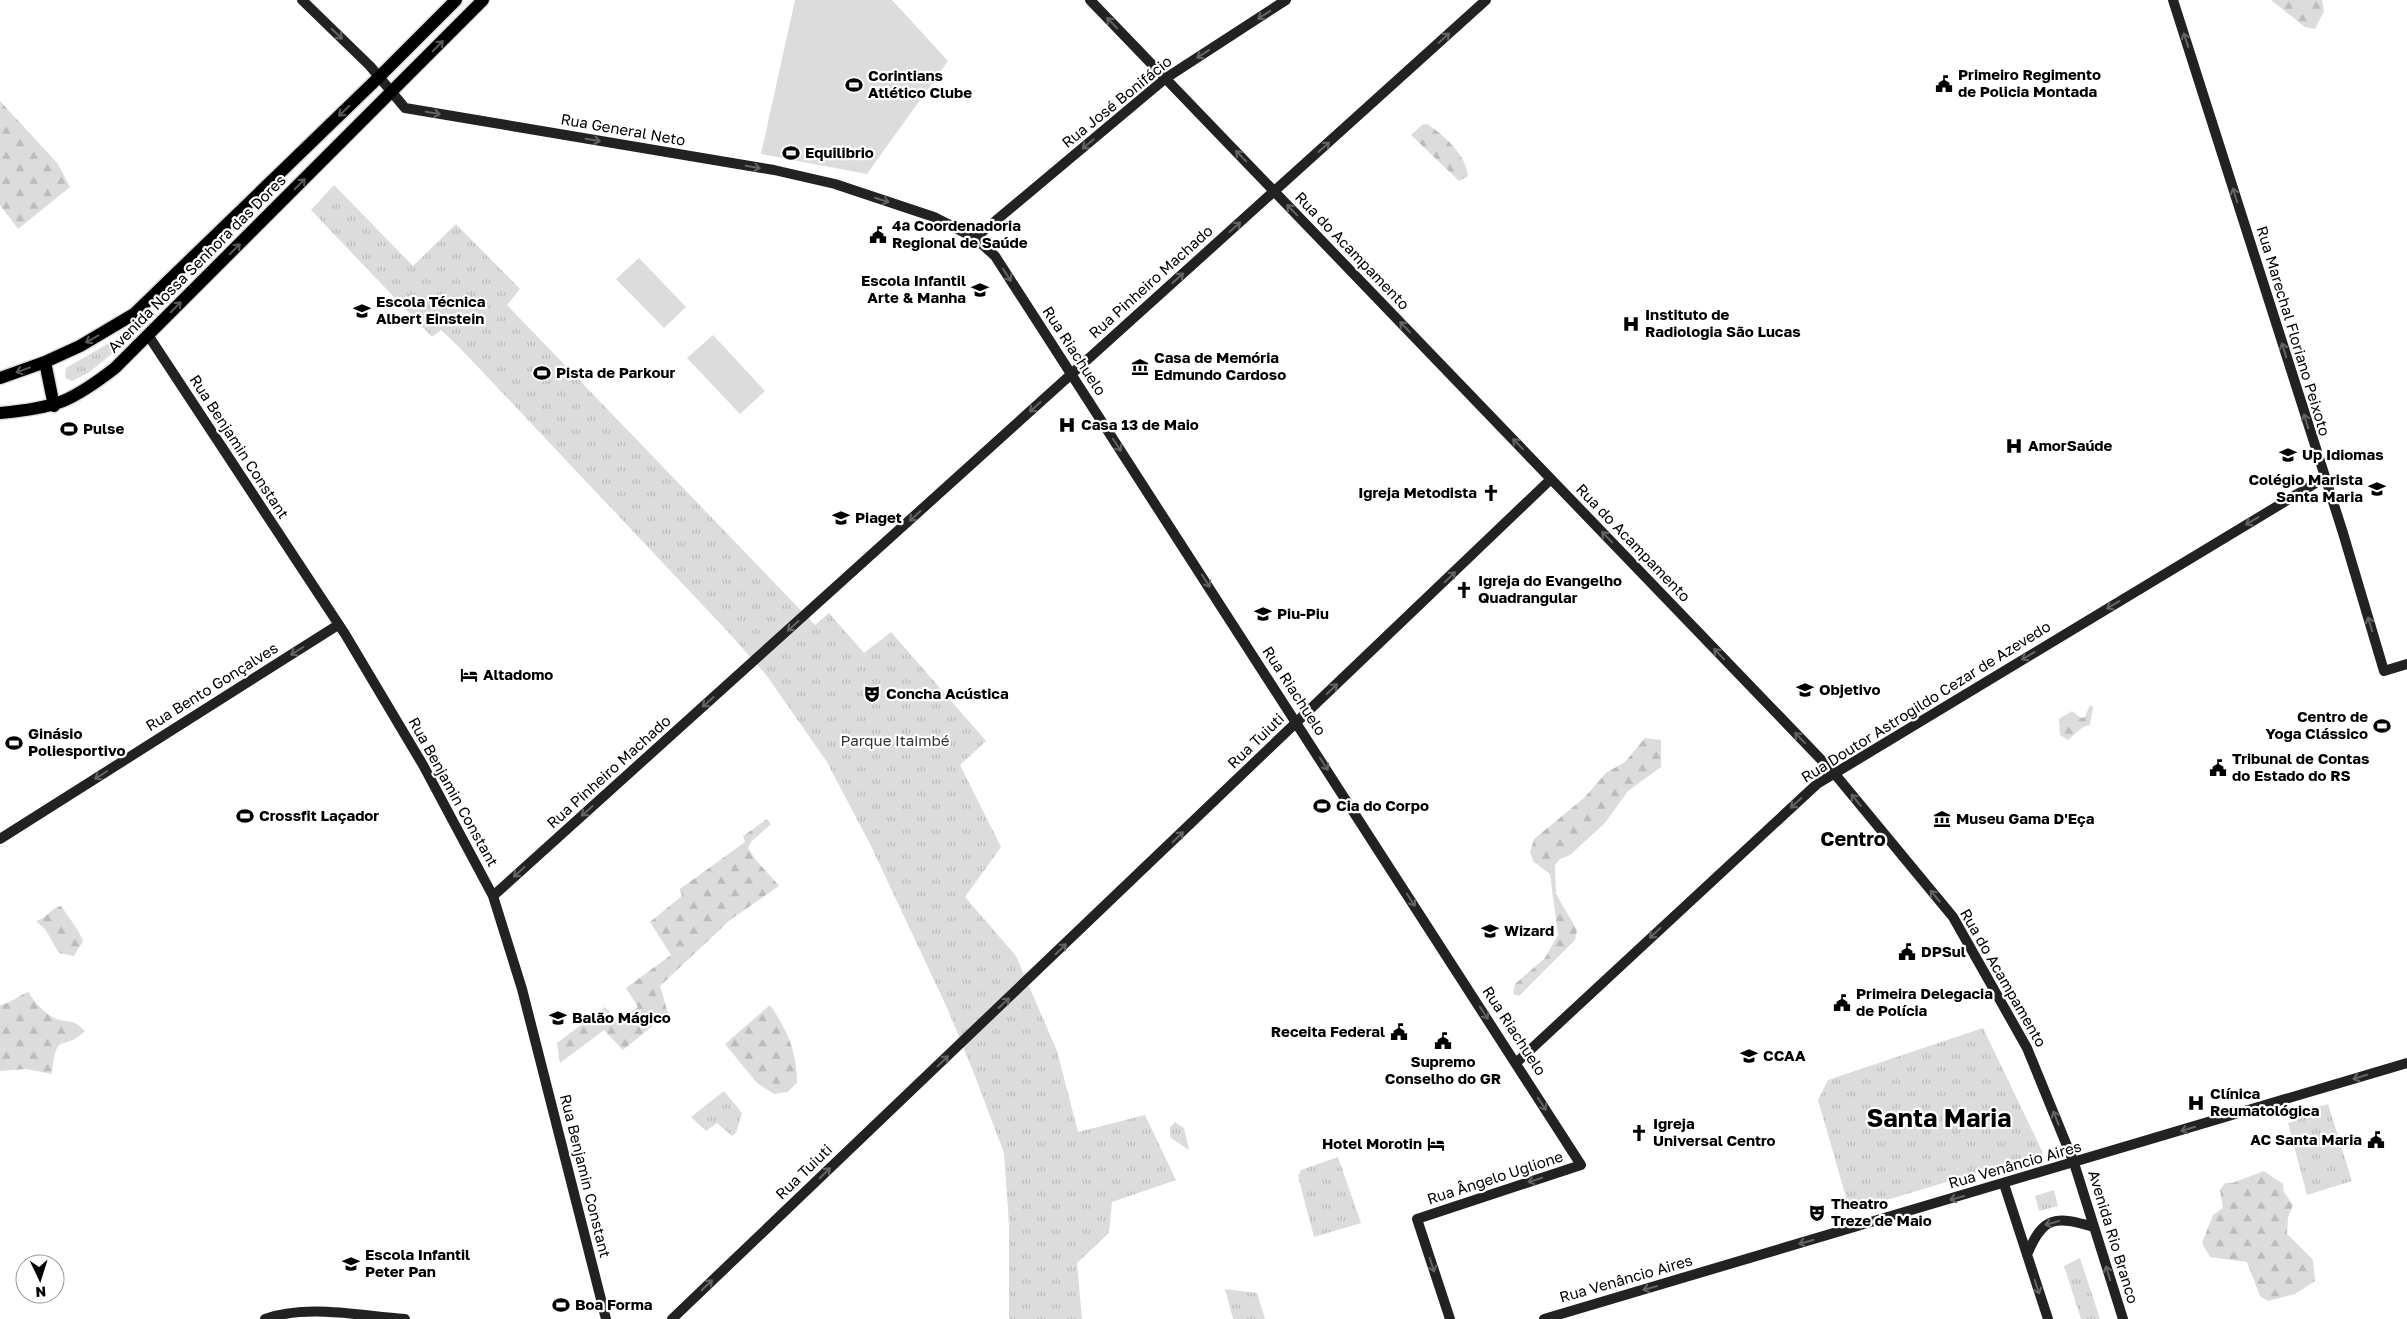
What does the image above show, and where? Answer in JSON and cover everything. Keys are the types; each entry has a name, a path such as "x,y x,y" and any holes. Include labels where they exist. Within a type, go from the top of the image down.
{"main road":[{"name":"Avenida Nossa Senhora das Dores","path":"0,378 46,362 80,346 134,314 456,0"},
{"name":"Avenida Nossa Senhora das Dores","path":"0,413 54,406 83,393 115,368 483,0"},
{"path":"46,362 54,406"}],"street":[{"name":"Rua General Neto","path":"302,0 379,77 405,108 774,170 835,184 934,217 976,238"},
{"name":"Rua do Acampamento","path":"1090,0 1834,773 1953,917 2027,1048 2074,1163"},
{"name":"Rua José Bonifácio","path":"976,238 1166,78 1286,0"},
{"name":"Rua Marechal Floriano Peixoto","path":"2173,0 2343,533 2384,671 2407,664"},
{"name":"Rua Pinheiro Machado","path":"493,896 1274,192 1480,2"},
{"name":"Rua Riachuelo","path":"976,238 994,256 1582,1165"},
{"name":"Rua Benjamin Constant","path":"148,335 338,625 424,765 493,896 522,989 606,1319"},
{"name":"Rua Doutor Astrogildo Cezar de Azevedo","path":"1516,1062 1817,784 2324,478"},
{"name":"Rua Tuiuti","path":"672,1319 1026,983 1551,479"},
{"name":"Rua Bento Gonçalves","path":"0,839 338,625"},
{"name":"Rua Venâncio Aires","path":"1544,1319 2407,1063"},
{"name":"Avenida Rio Branco","path":"2074,1163 2123,1319"},
{"name":"Rua Ângelo Uglione","path":"1450,1319 1418,1219 1582,1165"},
{"path":"2004,1184 2048,1319"},
{"path":"2027,1255 2038,1232 2051,1222 2067,1219 2094,1227"},
{"path":"265,1319 276,1315 312,1312 405,1319"}],"green space":[{"name":"Corintians Atlético Clube","path":"795,0 892,0 948,61 867,174 761,154"},
{"path":"2271,0 2322,0 2324,11 2315,29 2305,27"},
{"path":"0,101 58,164 70,187 18,229 0,205"},
{"path":"1427,124 1447,140 1459,153 1467,168 1468,176 1459,181 1411,135 1422,125"},
{"name":"Parque Itaimbé","path":"334,185 413,266 456,224 520,289 507,305 815,625 829,613 864,653 891,632 986,741 960,765 1001,847 965,897 1016,956 1057,1051 1078,1132 1145,1115 1176,1180 1112,1202 1109,1233 1077,1263 1082,1319 1009,1319 1009,1225 1004,1153 948,1010 870,844 827,762 767,676 730,634 460,348 441,330 432,337 311,210"},
{"path":"639,258 686,307 664,328 616,279"},
{"path":"713,335 765,391 740,414 687,358"},
{"path":"116,339 122,346 88,373 72,381 65,378 66,368"},
{"path":"2090,705 2093,707 2090,725 2083,727 2068,740 2060,735 2059,719 2072,711 2081,718 2085,717"},
{"path":"1645,738 1661,740 1661,767 1628,791 1605,823 1570,855 1560,859 1555,865 1556,894 1577,930 1575,940 1519,996 1513,994 1515,984 1545,958 1558,935 1550,874 1534,862 1530,853 1534,839 1584,798 1606,773 1625,762"},
{"path":"767,819 771,824 751,842 748,848 779,886 730,920 660,986 668,1013 623,1050 604,1030 560,1063 557,1043 605,1007 618,1021 638,1007 626,988 671,955 650,922 682,896 680,889 745,842 743,836"},
{"path":"61,906 83,941 74,956 59,953 45,929 36,921"},
{"path":"29,992 37,1004 49,1015 74,1023 85,1031 77,1038 58,1046 52,1074 26,1069 0,1071 0,1005"},
{"path":"770,1005 782,1024 790,1042 797,1072 797,1083 787,1092 774,1094 757,1083 725,1044"},
{"path":"1983,1028 2043,1153 1850,1211 1818,1100 1828,1080"},
{"path":"724,1091 742,1113 736,1133 732,1136 717,1123 706,1131 691,1117"},
{"path":"2328,1104 2352,1181 2307,1195 2288,1123 2295,1121 2293,1115"},
{"path":"1175,1122 1184,1128 1189,1150 1171,1138 1170,1129"},
{"path":"1338,1157 1361,1223 1314,1237 1298,1176 1301,1170"},
{"path":"2264,1171 2283,1184 2284,1192 2293,1205 2288,1218 2287,1234 2313,1260 2315,1281 2295,1294 2268,1301 2260,1296 2247,1262 2210,1257 2202,1243 2213,1215 2223,1208 2220,1190 2225,1183 2232,1183"},
{"path":"2054,1190 2058,1206 2039,1211 2035,1196"},
{"path":"2080,1258 2100,1319 2081,1319 2064,1266"},
{"path":"1225,1289 1257,1293 1265,1319 1233,1319"}],"place":[{"name":"Primeiro Regimento de Policia Montada","path":"1944,84"},
{"name":"Corintians Atlético Clube","path":"854,85"},
{"name":"Equilibrio","path":"791,153"},
{"name":"4ª Coordenadoria Regional de Saúde","path":"878,235"},
{"name":"Escola Infantil Arte & Manha","path":"980,290"},
{"name":"Escola Técnica Albert Einstein","path":"362,311"},
{"name":"Instituto de Radiologia São Lucas","path":"1631,324"},
{"name":"Casa de Memória Edmundo Cardoso","path":"1140,367"},
{"name":"Pista de Parkour","path":"542,373"},
{"name":"Casa 13 de Maio","path":"1067,425"},
{"name":"Pulse","path":"69,429"},
{"name":"AmorSaúde","path":"2014,446"},
{"name":"Up Idiomas","path":"2288,455"},
{"name":"Colégio Marista Santa Maria","path":"2377,489"},
{"name":"Igreja Metodista","path":"1491,493"},
{"name":"Piaget","path":"841,518"},
{"name":"Igreja do Evangelho Quadrangular","path":"1464,590"},
{"name":"Piu-Piu","path":"1263,614"},
{"name":"Altadomo","path":"469,675"},
{"name":"Objetivo","path":"1805,690"},
{"name":"Concha Acústica","path":"872,694"},
{"name":"Centro de Yoga Clássico","path":"2382,726"},
{"name":"Ginásio Poliesportivo","path":"14,743"},
{"name":"Tribunal de Contas do Estado do RS","path":"2218,768"},
{"name":"Cia do Corpo","path":"1322,806"},
{"name":"Crossfit Laçador","path":"245,816"},
{"name":"Museu Gama D'Eça","path":"1942,819"},
{"name":"Wizard","path":"1490,931"},
{"name":"DPSul","path":"1907,952"},
{"name":"Primeira Delegacia de Polícia","path":"1842,1003"},
{"name":"Balão Mágico","path":"558,1018"},
{"name":"Receita Federal","path":"1399,1032"},
{"name":"Supremo Conselho do GR","path":"1443,1041"},
{"name":"CCAA","path":"1749,1056"},
{"name":"Clínica Reumatológica","path":"2196,1103"},
{"name":"Igreja Universal Centro","path":"1639,1133"},
{"name":"AC Santa Maria","path":"2376,1140"},
{"name":"Hotel Morotin","path":"1436,1144"},
{"name":"Theatro Treze de Maio","path":"1817,1213"},
{"name":"Escola Infantil Peter Pan","path":"351,1264"},
{"name":"Boa Forma","path":"561,1305"}],"district":[{"name":"Centro","path":"1853,839"},
{"name":"Santa Maria","path":"1939,1118"}]}
